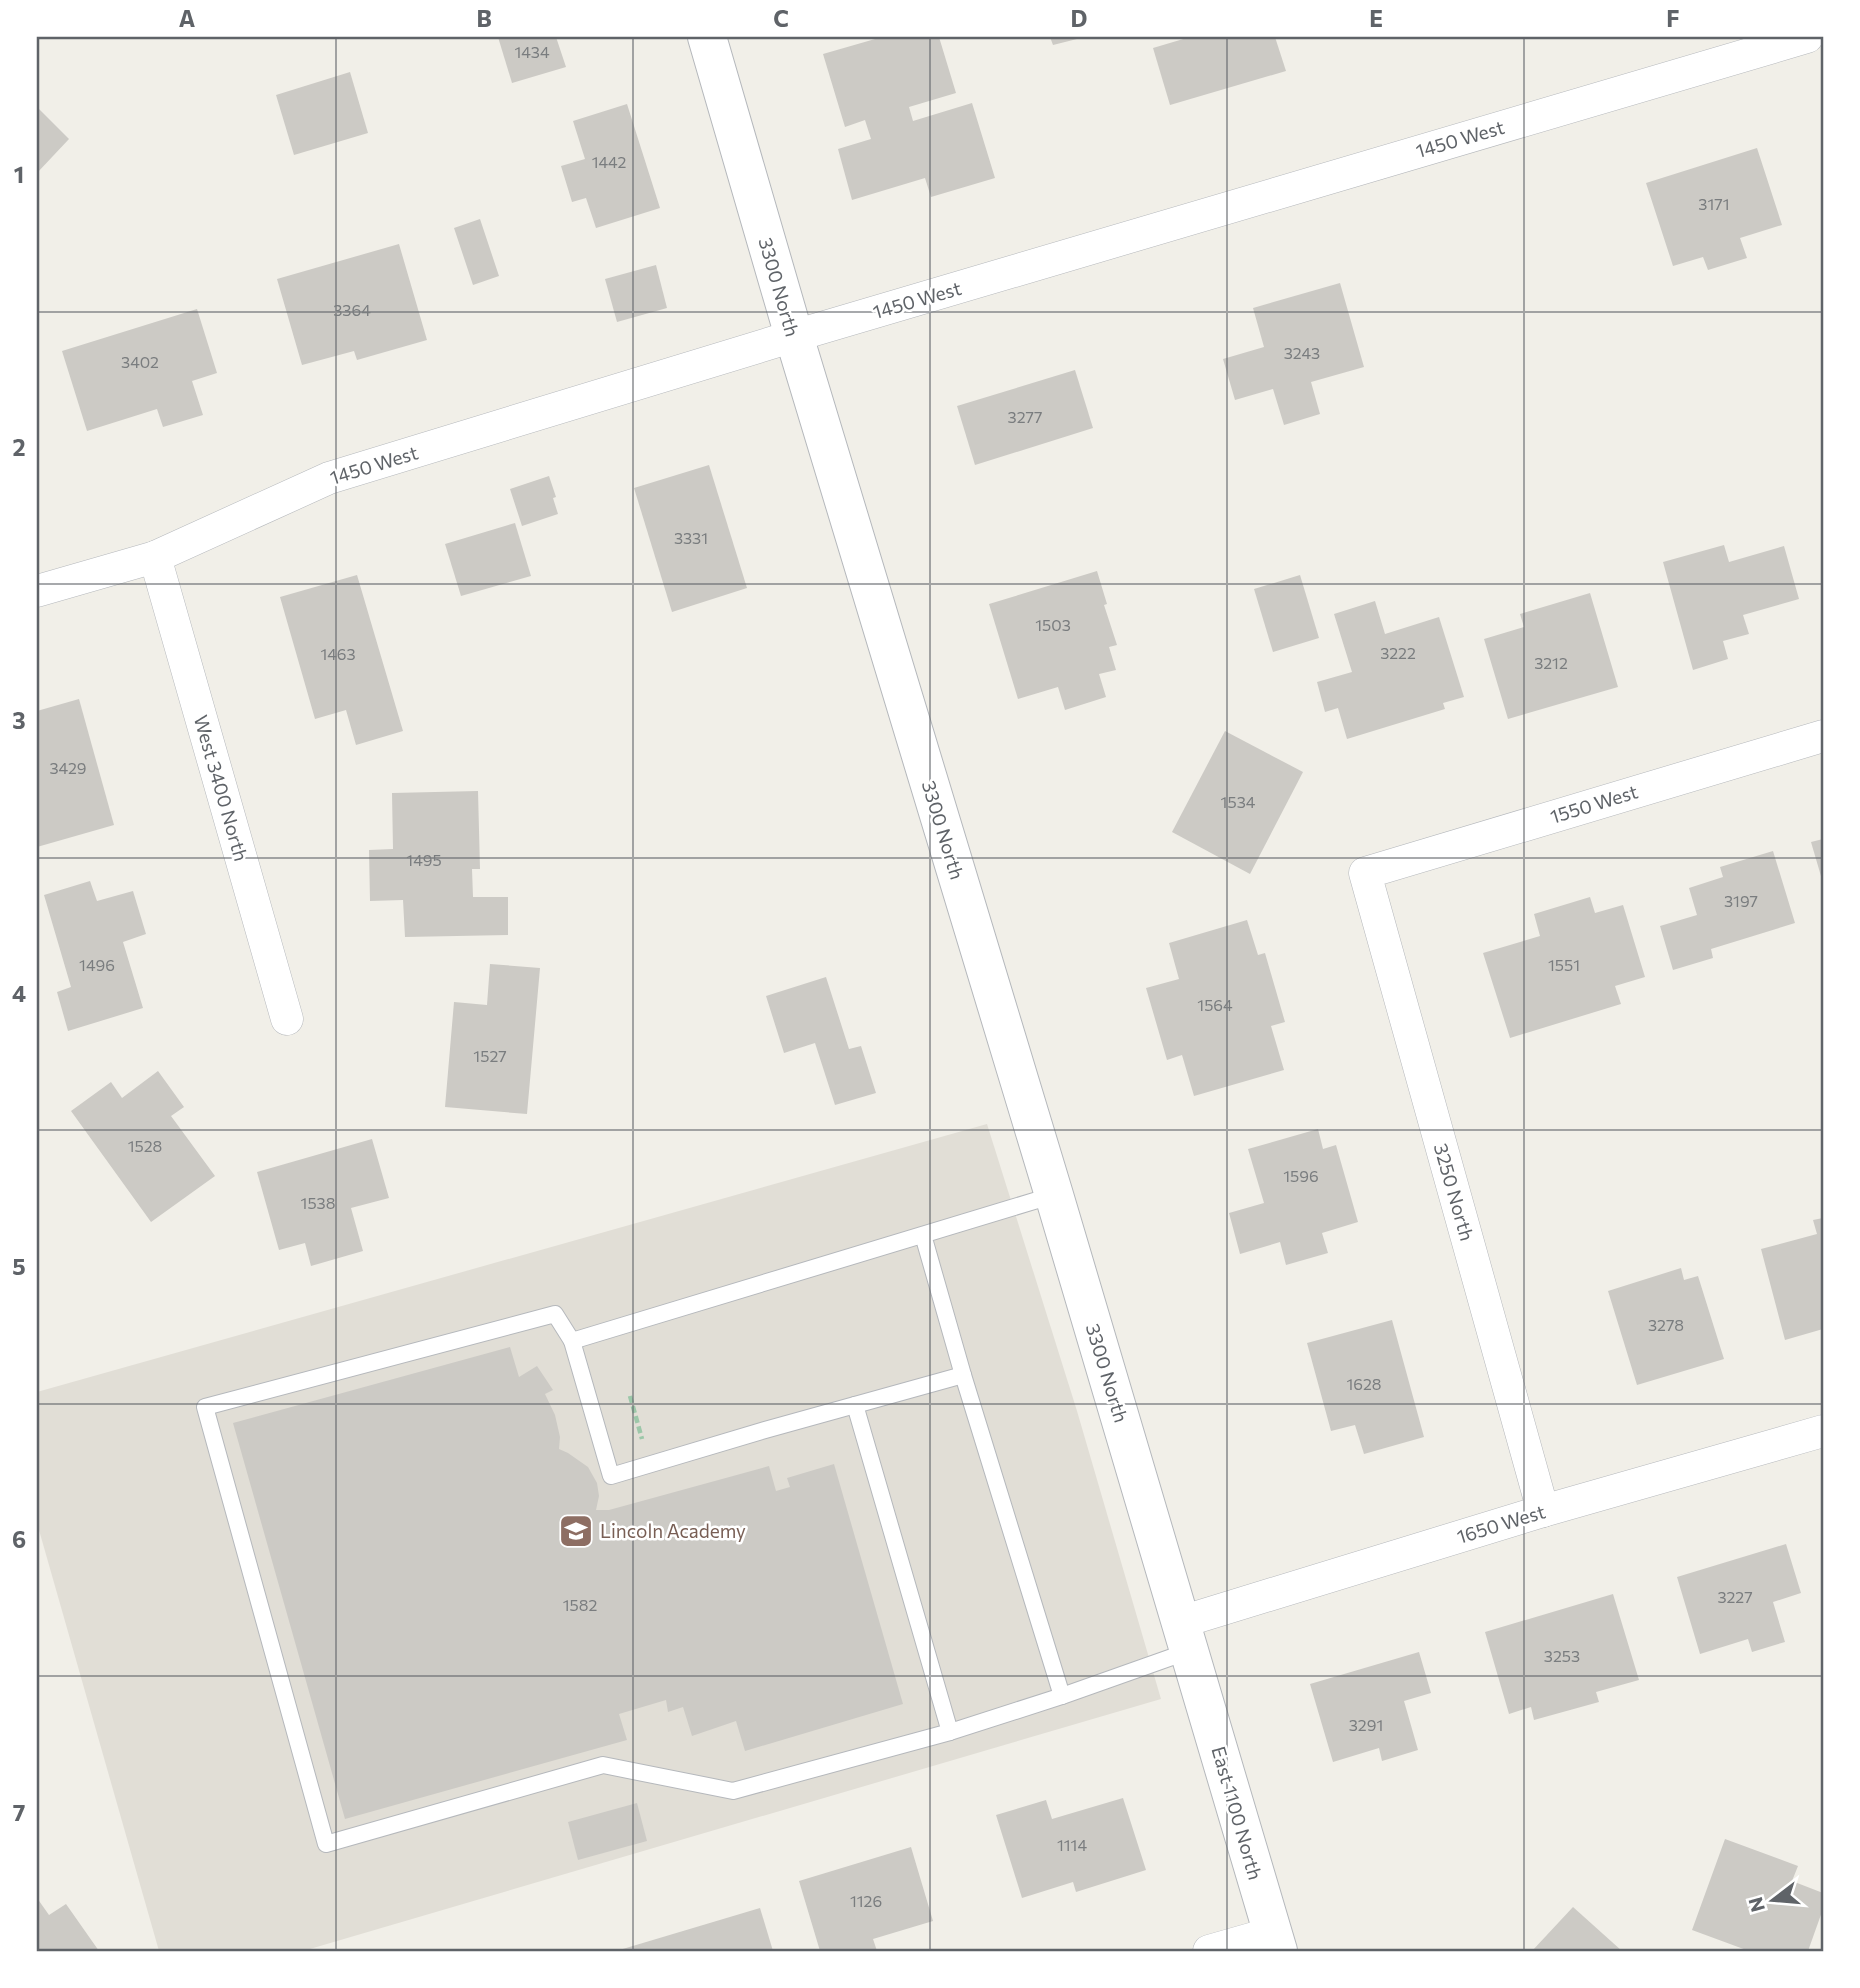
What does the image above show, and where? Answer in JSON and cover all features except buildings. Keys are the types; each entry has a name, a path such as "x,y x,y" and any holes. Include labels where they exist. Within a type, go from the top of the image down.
{"street":[{"name":"3300 North","path":"707,37 794,336 1189,1649"},
{"name":"1450 West","path":"37,591 155,557 329,478 794,336 1807,37"},
{"name":"West 3400 North","path":"155,557 287,1019"},
{"name":"1550 West","path":"1365,873 1823,736"},
{"name":"3250 North","path":"1365,873 1543,1511"},
{"name":"1650 West","path":"1189,1649 1543,1511 1823,1431"},
{"name":"East 1100 North","path":"1189,1649 1275,1942"},
{"path":"1209,1951 1275,1942"}],"lane":[{"path":"572,1341 1054,1195"},
{"path":"923,1235 963,1375 1062,1696"},
{"path":"963,1375 611,1476 572,1341 555,1314 205,1407 326,1844 603,1765 733,1791 950,1731 1062,1696 1189,1649"},
{"path":"855,1405 950,1731"}],"path":[{"path":"630,1396 649,1464"}],"shaded area":[{"name":"Lincoln Academy","path":"987,1124 1077,1411 1161,1699 303,1951 159,1951 37,1523 37,1392"}],"place":[{"name":"Lincoln Academy","path":"576,1531"}]}
